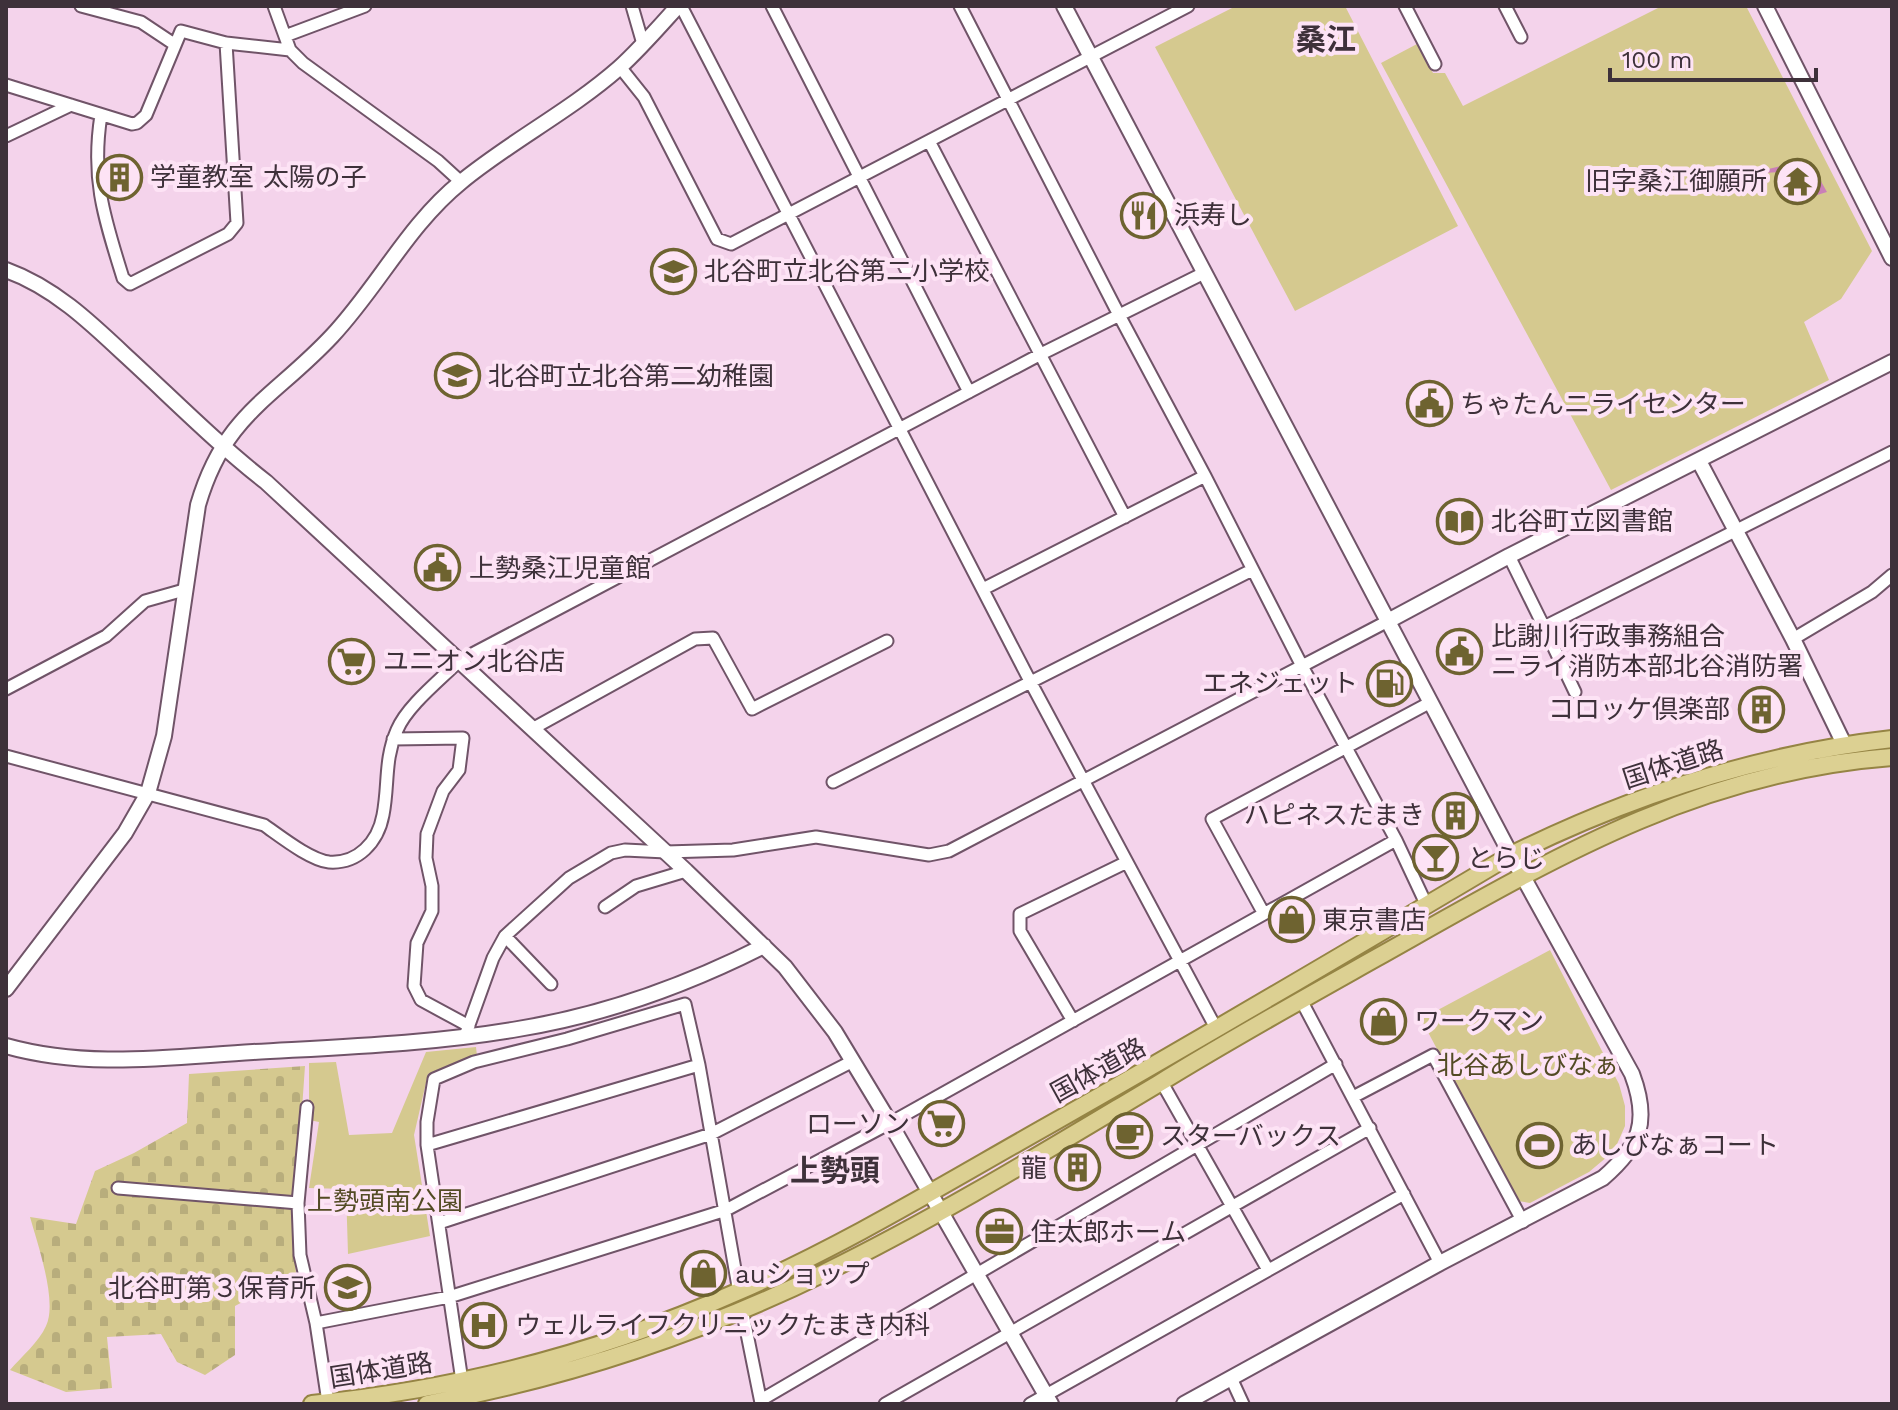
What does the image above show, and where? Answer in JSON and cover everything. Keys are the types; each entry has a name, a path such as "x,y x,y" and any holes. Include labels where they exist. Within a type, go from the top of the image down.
{"main road":[{"name":"国体道路","path":"320,1403 398,1393 462,1394 529,1366 652,1327 739,1292 816,1255 1217,1030 1511,855 1626,804 1693,781 1775,757 1892,739"},
{"name":"国体道路","path":"427,1404 462,1394 533,1382 596,1363 742,1309 826,1272 939,1212 1301,1000 1523,876 1642,817 1695,797 1777,774 1851,760 1892,757"}],"street":[{"path":"81,6 105,14 130,11 174,44"},
{"path":"274,6 290,50 303,63 438,161 461,182"},
{"path":"285,36 365,6"},
{"path":"632,6 643,44"},
{"path":"6,989 125,833 148,793 164,736 198,505 221,447 243,417 333,334 415,229 461,182 620,67 679,6 1031,683 1217,1030"},
{"path":"772,6 969,392"},
{"path":"960,6 1302,666 1396,840 1427,906"},
{"path":"1064,6 1511,855 1632,1074 1641,1103 1640,1130 1625,1159 1603,1178 1440,1263 1184,1404"},
{"path":"1159,6 1165,18"},
{"path":"620,67 644,97 717,239 731,244 1188,6"},
{"path":"1405,6 1435,64"},
{"path":"1505,6 1521,37"},
{"path":"1765,6 1892,258"},
{"path":"6,85 132,124 142,120 181,31 226,43 290,50"},
{"path":"101,115 97,181 123,278 130,284 228,234 237,223 226,43"},
{"path":"6,136 71,105"},
{"path":"929,141 1125,517"},
{"path":"6,270 36,283 80,314 201,424 221,447 266,482 764,946 818,1008 853,1061 1048,1400"},
{"path":"6,756 264,825 298,848 327,862 356,858 375,840 384,814 387,754 399,725 459,661 1041,354 1204,273"},
{"path":"467,1031 493,958 505,936 569,878 611,853 733,850 816,837 929,855 949,851 1509,556 1892,362"},
{"path":"1544,627 1892,452"},
{"path":"1699,461 1793,639 1844,744"},
{"path":"983,589 1205,476"},
{"path":"1509,556 1575,692"},
{"path":"833,782 1252,570"},
{"path":"1793,639 1872,592 1892,575"},
{"path":"6,689 106,636 145,601 184,590"},
{"path":"532,729 695,639 713,638 752,709 887,641"},
{"path":"1264,914 1212,819 1431,702"},
{"path":"393,739 463,738 459,770 443,791 427,834 426,858 432,886 432,911 417,943 414,986 421,1000 467,1031"},
{"path":"316,1323 449,1297 726,1210 890,1123 1396,840"},
{"path":"1073,1021 1020,931 1020,914 1127,862"},
{"path":"605,907 636,886 686,871"},
{"path":"505,936 551,984"},
{"path":"6,1046 54,1058 125,1060 312,1049 574,1018 720,968 764,946"},
{"path":"1301,1000 1440,1263"},
{"path":"462,1394 427,1145 427,1122 434,1079 474,1062 567,1039 685,1004 699,1065 739,1292"},
{"path":"1353,1097 1433,1055 1523,1222"},
{"path":"439,1223 711,1134 853,1061"},
{"path":"742,1309 761,1402 1336,1064"},
{"path":"427,1145 699,1065"},
{"path":"1161,1081 1268,1270"},
{"path":"307,1107 298,1203 300,1255 316,1323 320,1403"},
{"path":"885,1404 1370,1128"},
{"path":"118,1188 298,1203"},
{"path":"1030,1404 1048,1400 1404,1194"},
{"path":"1231,1378 1243,1404"}],"green space":[{"path":"1236,6 1345,6 1458,226 1295,311 1155,47"},
{"path":"1662,6 1746,6 1872,251 1841,299 1804,322 1829,380 1611,490 1381,63 1417,44 1433,73 1445,73 1463,106"},
{"name":"北谷あしびなぁ","path":"1550,950 1619,1084 1625,1106 1625,1126 1614,1151 1589,1172 1530,1203 1518,1201 1421,1019"},
{"name":"上勢頭南公園","path":"476,1047 477,1056 428,1074 414,1135 430,1236 348,1254 346,1189 309,1188 319,1122 309,1120 309,1063 336,1062 349,1135 392,1133 426,1052"},
{"path":"305,1066 293,1239 296,1273 235,1306 235,1355 205,1375 177,1362 161,1334 107,1337 112,1388 66,1392 10,1370 39,1338 49,1315 45,1272 30,1217 76,1224 95,1171 187,1123 189,1074"}],"water":[{"path":"1798,164 1807,170 1814,169 1827,192 1817,195 1810,188 1800,187 1803,172 1793,168"},
{"path":"1781,166 1782,171 1736,176 1711,192 1700,189 1739,168 1760,171"}],"place":[{"name":"学童教室 太陽の子","path":"119,177"},
{"name":"旧字桑江御願所","path":"1798,181"},
{"name":"浜寿し","path":"1143,215"},
{"name":"北谷町立北谷第二小学校","path":"673,271"},
{"name":"北谷町立北谷第二幼稚園","path":"457,376"},
{"name":"ちゃたんニライセンター","path":"1429,404"},
{"name":"北谷町立図書館","path":"1460,521"},
{"name":"上勢桑江児童館","path":"438,568"},
{"name":"比謝川行政事務組合 ニライ消防本部北谷消防署","path":"1460,651"},
{"name":"ユニオン北谷店","path":"352,661"},
{"name":"エネジェット","path":"1389,683"},
{"name":"コロッケ倶楽部","path":"1761,709"},
{"name":"ハピネスたまき","path":"1456,815"},
{"name":"とらじ","path":"1436,858"},
{"name":"東京書店","path":"1291,920"},
{"name":"ワークマン","path":"1383,1021"},
{"name":"ローソン","path":"941,1124"},
{"name":"スターバックス","path":"1129,1136"},
{"name":"あしびなぁコート","path":"1540,1145"},
{"name":"龍","path":"1078,1168"},
{"name":"住太郎ホーム","path":"1000,1232"},
{"name":"auショップ","path":"704,1274"},
{"name":"北谷町第３保育所","path":"347,1288"},
{"name":"ウェルライフクリニックたまき内科","path":"484,1325"}],"district":[{"name":"桑江","path":"1326,39"},
{"name":"上勢頭","path":"835,1170"}]}
